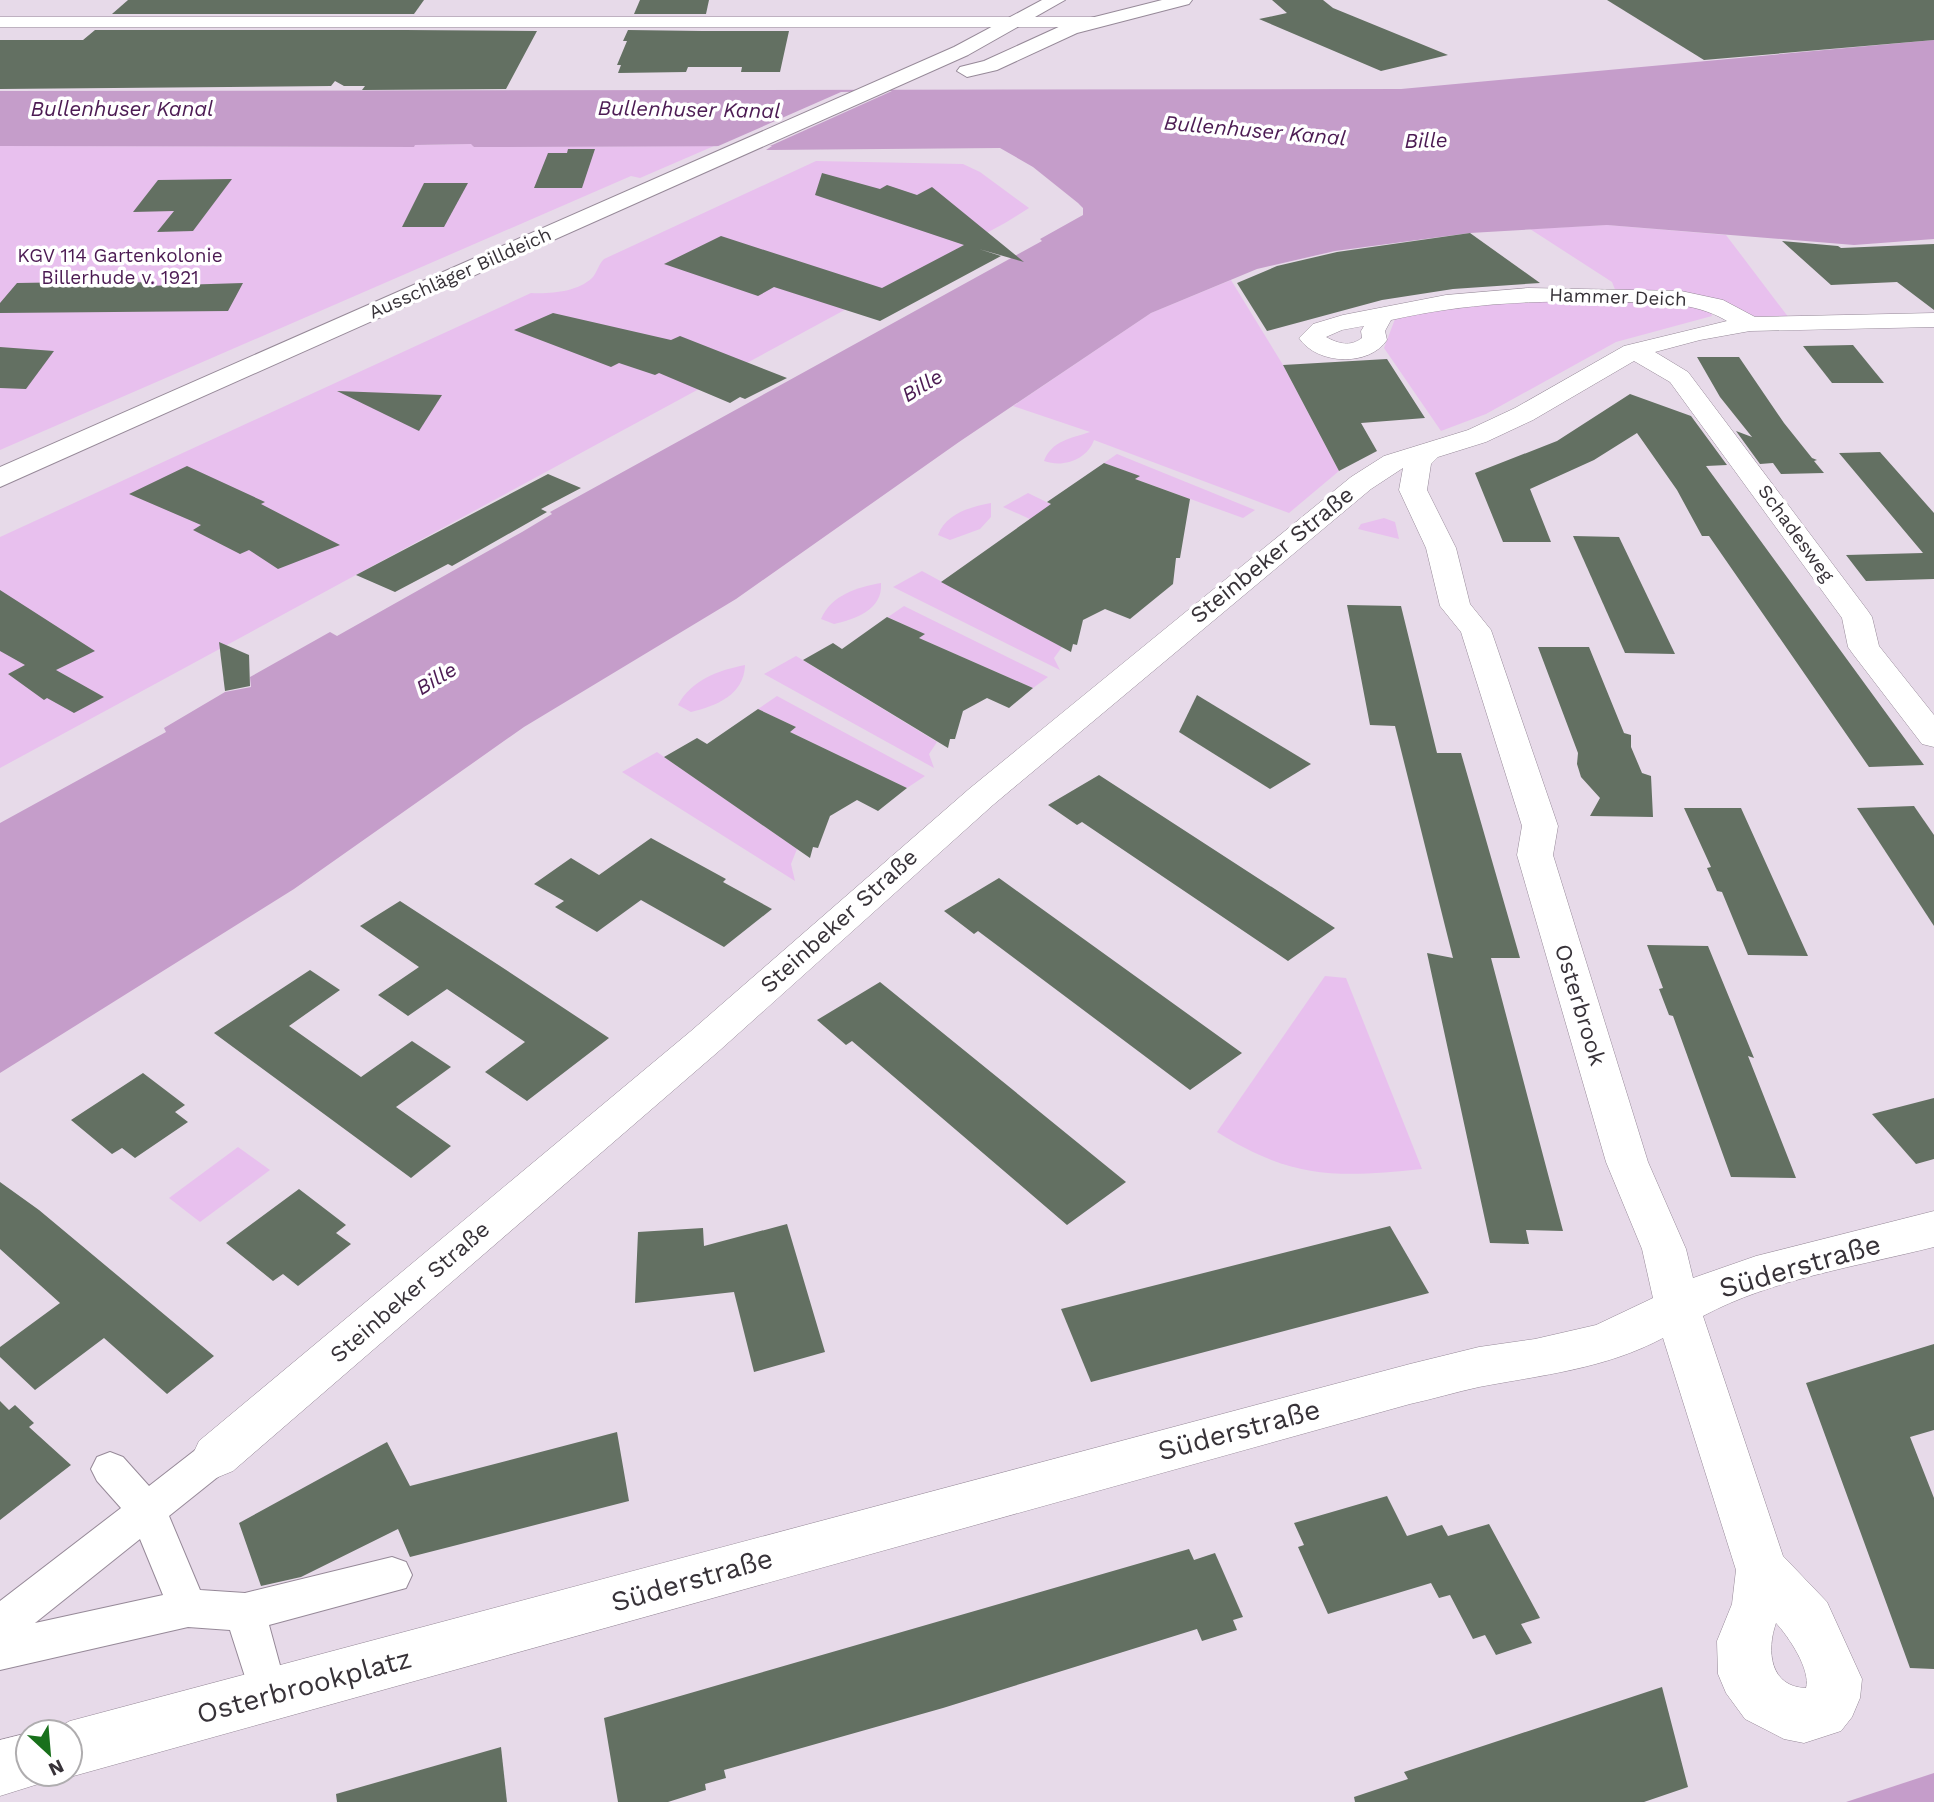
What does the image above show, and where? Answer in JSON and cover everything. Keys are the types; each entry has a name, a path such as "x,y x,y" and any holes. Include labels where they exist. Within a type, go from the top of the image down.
{"street":[{"path":"828,21 831,0"},
{"name":"Ausschläger Billdeich","path":"0,478 920,70 992,37 1056,0"},
{"name":"Ausschläger Billdeich","path":"920,70 953,72 978,69 1070,29 1183,0"},
{"path":"0,22 1094,22"},
{"name":"Hammer Deich","path":"1382,315 1474,298 1558,294 1629,295 1703,301 1719,306 1750,324"},
{"path":"1750,324 1934,320"},
{"name":"Steinbeker Straße","path":"216,1456 705,1041 981,797 1362,483 1394,462 1477,436 1524,414 1633,351 1698,333 1750,324"},
{"name":"Schadesweg","path":"1633,351 1679,377 1857,617 1864,647 1934,737"},
{"path":"1413,490 1418,462 1430,450"},
{"name":"Steinbeker Straße","path":"1362,483 1387,495 1413,490"},
{"name":"Osterbrook","path":"1413,490 1441,548 1455,606 1476,630 1540,826 1535,855 1627,1162 1664,1249 1686,1339 1762,1570"},
{"name":"Süderstraße","path":"538,1623 1410,1384 1479,1367 1535,1359 1596,1345 1624,1336 1713,1289 1755,1274 1934,1229"},
{"path":"0,1626 216,1456"},
{"path":"110,1469 148,1511 188,1608"},
{"path":"0,1650 188,1608 245,1612 392,1575"},
{"path":"245,1612 261,1669"},
{"name":"Osterbrookplatz","path":"84,1745 538,1623"}],"green space":[{"name":"KGV 114 Gartenkolonie Billerhude v. 1921","path":"472,144 474,147 714,146 640,178 631,176 0,450 0,146 413,147"},
{"path":"816,161 963,164 980,172 1029,208 0,768 0,537 531,293 555,292 586,283 604,259"},
{"path":"1607,225 1726,235 1789,318 1748,316 1616,292 1612,282 1530,229"},
{"path":"1231,280 1283,365 1339,471 1289,513 1094,440 1086,453 1074,461 1044,461 1057,445 1090,432 1013,406 1151,313"},
{"path":"1558,298 1673,303 1710,309 1712,316 1616,342 1486,414 1441,431 1384,348 1395,319 1479,302"},
{"path":"1117,454 1255,510 1243,518 1135,479 1139,476 1104,463"},
{"path":"1028,493 1165,560 1167,581 1003,507"},
{"path":"991,503 991,517 980,529 950,540 938,535 953,516"},
{"path":"1384,518 1395,522 1399,539 1358,529 1361,524"},
{"path":"922,571 1062,647 1054,658 1060,670 893,587"},
{"path":"881,583 877,600 866,612 834,624 821,619 838,598 863,587"},
{"path":"904,606 1048,677 1033,688 919,638 924,634 888,617"},
{"path":"796,656 937,742 929,754 934,768 764,674"},
{"path":"745,665 740,684 727,698 691,712 678,705 698,683 725,670"},
{"path":"777,696 925,776 907,788 790,732 796,727 758,709"},
{"path":"657,752 797,849 791,864 795,881 622,772"},
{"path":"1325,976 1346,978 1422,1169 1365,1174 1316,1172 1269,1159 1217,1132"},
{"path":"238,1147 270,1170 200,1222 169,1198"}],"water":[{"path":"1934,40 1934,239 1854,245 1607,225 1470,233 1335,251 1257,269 1151,313 959,442 736,599 524,727 294,889 0,1073 0,823 166,732 164,728 225,692 251,687 250,677 330,632 337,636 522,532 552,514 550,512 1042,241 1040,239 1083,215 1083,208 1033,167 1000,148 766,150 772,146 474,147 471,144 414,147 0,146 0,91 1401,89"},
{"path":"1934,1773 1934,1802 1846,1802"}],"pier":[{"path":"892,91 770,146 716,147 841,92"}],"building":[{"path":"128,0 424,0 414,14 112,14"},
{"path":"640,0 709,0 706,14 634,14"},
{"path":"1272,0 1323,0 1333,8 1448,55 1381,71 1259,19 1287,13"},
{"path":"1607,0 1934,0 1934,40 1704,60"},
{"path":"95,30 537,31 506,89 362,90 365,86 344,86 335,81 331,86 0,89 0,40 83,40"},
{"path":"628,30 789,31 780,72 741,72 742,67 688,67 686,72 618,73 621,65 617,65 627,41 623,41"},
{"path":"568,149 595,149 582,188 534,188 548,153 567,153"},
{"path":"822,173 880,189 887,185 917,195 932,187 1024,262 979,249 1001,256 880,321 774,287 758,296 664,264 721,236 882,288 964,245 815,195"},
{"path":"232,179 193,231 157,232 174,211 133,212 158,180"},
{"path":"424,183 468,183 444,227 402,227"},
{"path":"1470,233 1540,283 1453,289 1382,300 1267,331 1237,283 1277,266 1337,252"},
{"path":"1782,241 1841,248 1934,244 1934,310 1897,282 1831,285"},
{"path":"149,282 146,286 243,283 228,311 0,313 0,303 17,283"},
{"path":"553,313 671,340 680,336 787,378 745,399 740,397 730,403 659,373 655,375 619,363 611,367 514,330"},
{"path":"1853,345 1884,383 1832,383 1803,346"},
{"path":"0,347 54,351 26,389 0,388"},
{"path":"1697,357 1739,357 1784,423 1812,458 1817,460 1814,461 1824,473 1781,474 1773,463 1760,464 1736,431 1752,437 1720,397"},
{"path":"1387,359 1425,418 1361,423 1377,451 1339,471 1283,365"},
{"path":"337,391 442,395 419,431"},
{"path":"1630,394 1691,416 1727,465 1706,466 1924,765 1869,767 1709,536 1702,536 1677,490 1637,433 1594,460 1530,489 1551,542 1503,542 1475,473 1557,441"},
{"path":"1880,452 1934,513 1934,579 1866,581 1846,555 1923,553 1839,453"},
{"path":"1104,463 1140,476 1135,479 1190,499 1180,558 1176,558 1173,584 1130,619 1105,609 1083,620 1077,645 1073,644 1071,652 941,582 1051,504 1047,502"},
{"path":"187,466 265,502 261,504 340,545 278,569 249,550 240,554 193,530 201,525 129,494"},
{"path":"548,474 581,488 541,509 547,512 452,566 448,564 395,592 356,575"},
{"path":"1573,536 1619,537 1675,654 1625,653"},
{"path":"0,590 95,651 56,670 104,697 74,713 47,698 44,700 8,674 25,665 0,651"},
{"path":"1347,605 1401,606 1437,753 1461,753 1520,958 1491,958 1563,1231 1526,1230 1529,1244 1490,1243 1427,953 1453,958 1395,726 1370,725"},
{"path":"887,617 925,634 919,638 1033,688 1009,708 987,698 963,711 955,739 950,739 948,748 803,660 833,643 842,649"},
{"path":"219,642 249,655 250,686 225,691"},
{"path":"1538,647 1589,647 1624,733 1631,735 1631,747 1642,773 1651,776 1653,817 1590,816 1600,798 1581,777 1577,764 1578,753"},
{"path":"1197,695 1311,764 1270,789 1179,732"},
{"path":"758,709 796,727 790,732 907,788 878,811 857,800 830,816 818,848 813,847 810,858 664,757 697,738 707,744"},
{"path":"1099,775 1335,928 1288,961 1082,822 1077,825 1048,805"},
{"path":"1914,806 1934,835 1934,926 1857,808"},
{"path":"1684,808 1741,808 1808,956 1748,955 1722,892 1717,891 1707,868 1711,867"},
{"path":"651,838 726,879 723,882 772,909 724,947 641,900 597,932 555,907 564,901 534,884 571,858 599,875"},
{"path":"999,878 1242,1053 1190,1090 978,931 974,934 944,911"},
{"path":"400,901 609,1038 527,1101 485,1072 525,1042 447,989 408,1016 378,995 419,967 360,926"},
{"path":"1647,945 1708,946 1754,1058 1748,1056 1796,1178 1731,1177 1673,1016 1669,1015 1659,989 1663,988"},
{"path":"310,970 340,990 289,1026 361,1077 412,1041 451,1067 396,1107 451,1146 411,1178 214,1033"},
{"path":"880,982 1126,1182 1067,1225 852,1041 846,1045 817,1020"},
{"path":"143,1073 185,1105 175,1112 188,1122 135,1158 122,1148 112,1154 71,1120"},
{"path":"1934,1098 1934,1159 1916,1164 1872,1114"},
{"path":"0,1182 39,1210 214,1356 167,1394 104,1338 35,1390 0,1357 0,1347 60,1303 0,1249"},
{"path":"299,1189 346,1225 336,1233 351,1244 298,1286 283,1274 273,1281 226,1243"},
{"path":"787,1224 825,1352 754,1372 734,1292 635,1303 638,1232 703,1228 704,1246"},
{"path":"1390,1226 1429,1293 1091,1382 1061,1309"},
{"path":"1934,1344 1934,1430 1910,1437 1934,1498 1934,1669 1910,1668 1806,1383"},
{"path":"0,1401 9,1410 15,1405 34,1423 29,1427 71,1465 0,1520"},
{"path":"617,1432 629,1501 410,1557 398,1529 301,1577 261,1586 239,1523 387,1442 410,1486"},
{"path":"1387,1496 1407,1536 1442,1525 1448,1536 1489,1524 1540,1618 1521,1624 1532,1643 1496,1655 1485,1635 1473,1639 1450,1595 1439,1598 1431,1583 1328,1614 1298,1547 1304,1545 1294,1523"},
{"path":"1189,1549 1194,1560 1215,1553 1243,1617 1233,1620 1237,1630 1202,1641 1197,1629 943,1708 724,1770 726,1778 705,1784 706,1790 668,1802 618,1802 604,1718"},
{"path":"1662,1687 1688,1787 1644,1802 1355,1802 1354,1797 1408,1779 1404,1772"},
{"path":"501,1747 507,1802 337,1802 336,1794"}],"water label":[{"name":"Bullenhuser Kanal","path":"122,108"},
{"name":"Bullenhuser Kanal","path":"689,109"},
{"name":"Bullenhuser Kanal","path":"1255,130"},
{"name":"Bille","path":"1426,140"},
{"name":"Bille","path":"922,385"},
{"name":"Bille","path":"436,678"}]}
